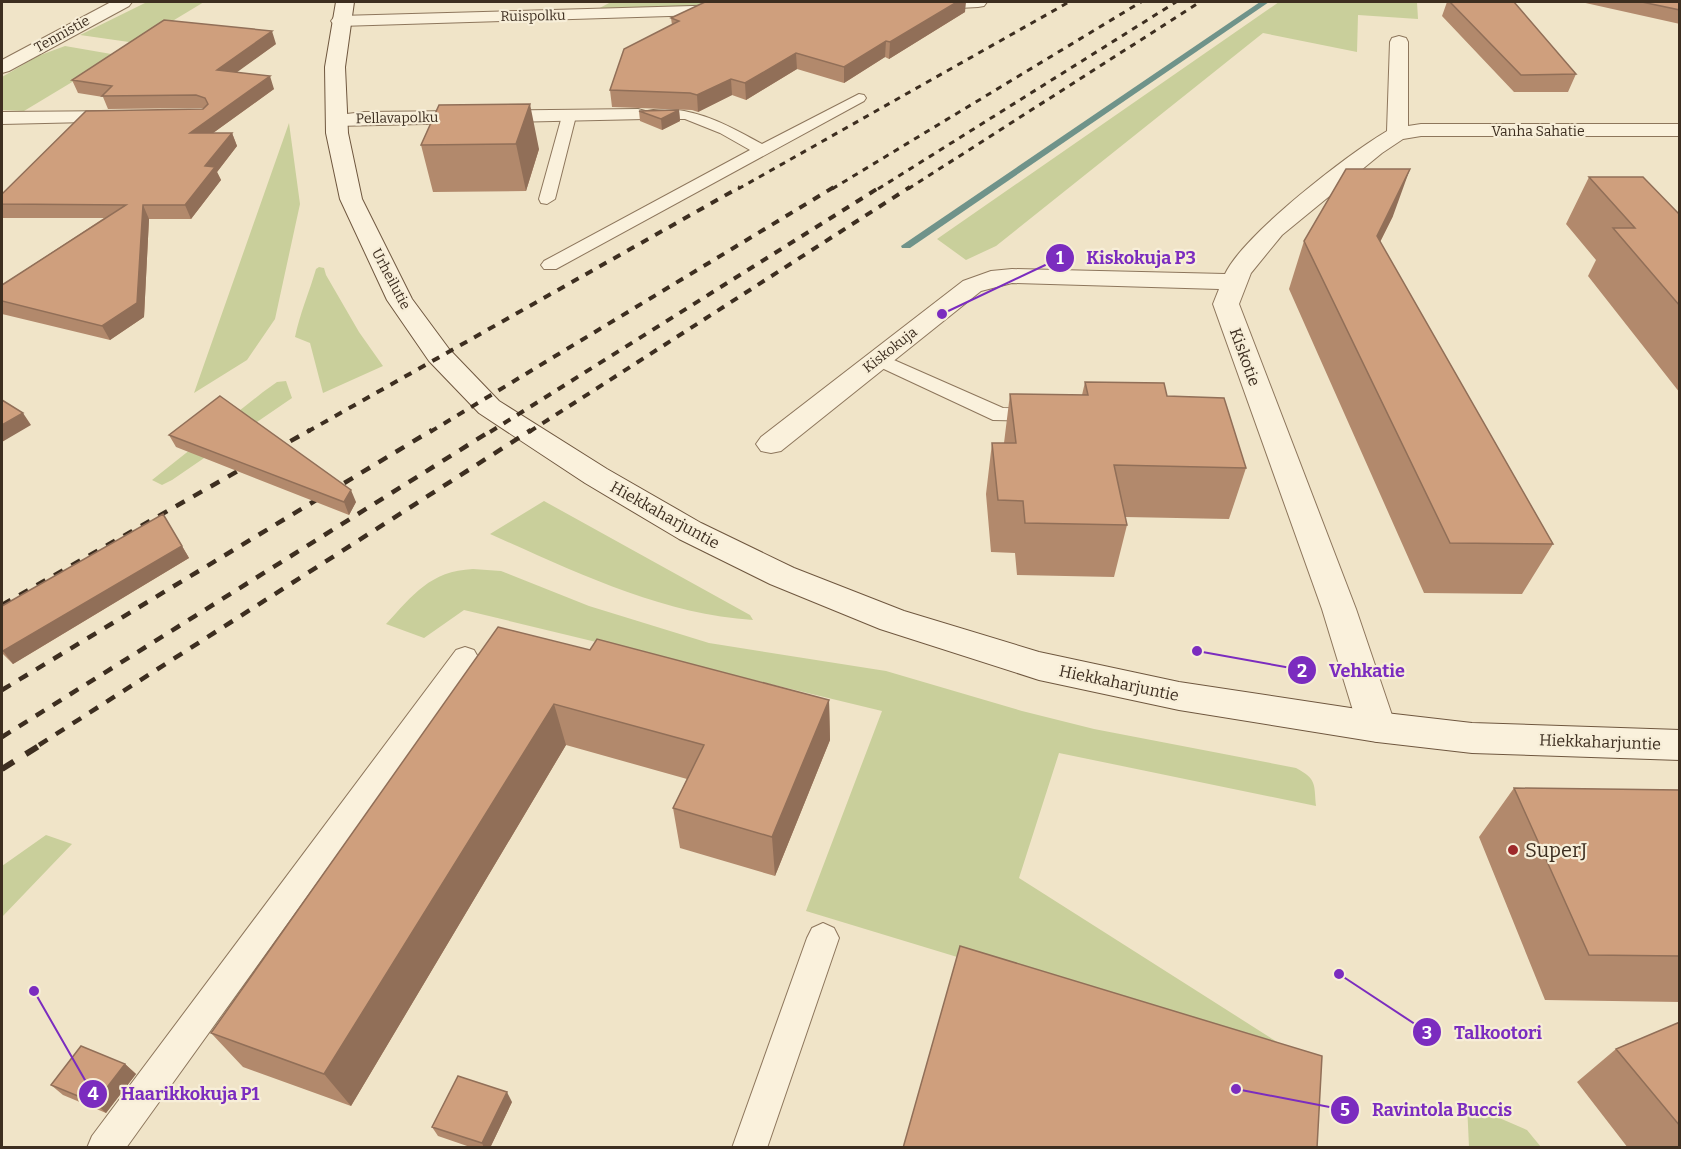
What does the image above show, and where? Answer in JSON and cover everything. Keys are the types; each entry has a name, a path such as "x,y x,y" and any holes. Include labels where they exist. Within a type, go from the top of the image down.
{"street":[{"name":"Tennistie","path":"2,67 123,2"},
{"path":"571,15 599,2"},
{"path":"909,5 978,2"},
{"name":"Ruispolku","path":"343,11 571,15 743,10"},
{"name":"Urheilutie","path":"343,11 335,67 337,133 351,199 400,300 432,345 489,407 596,476"},
{"path":"1397,134 1399,42"},
{"name":"Pellavapolku","path":"336,120 638,115"},
{"path":"2,117 142,117"},
{"name":"Vanha Sahatie","path":"1397,134 1421,130 1680,130"},
{"name":"Kiskotie","path":"1377,727 1339,609 1226,304 1239,270 1274,230 1351,166 1397,134"},
{"name":"Kiskokuja","path":"771,444 972,286 991,279 1012,276 1234,282"},
{"name":"Hiekkaharjuntie","path":"596,476 690,531 782,576 892,620 1039,666 1179,696 1377,727 1472,738 1680,745"}],"lane":[{"path":"550,266 859,98"},
{"path":"638,115 687,116 725,130 763,151"},
{"path":"547,199 569,116"},
{"path":"878,359 1000,415 1049,413"},
{"path":"105,1148 465,657"},
{"path":"749,1148 823,938"}],"green space":[{"path":"147,2 204,2 136,43 80,35"},
{"path":"611,2 779,2 594,11"},
{"path":"1279,2 1417,2 1418,19 1358,15 1357,52 1263,33 996,246 966,260 937,239"},
{"path":"65,46 117,55 24,111 2,110 2,77 38,56"},
{"path":"289,123 300,204 275,319 247,360 194,393"},
{"path":"324,268 359,332 383,366 323,393 310,343 295,337 316,269"},
{"path":"286,381 292,398 172,480 162,485 152,480 263,392 277,382"},
{"path":"544,501 750,615 753,620 718,616 651,600 586,576 490,534"},
{"path":"473,569 501,571 589,606 709,643 886,671 1022,711 1094,729 1296,768 1303,772 1313,783 1316,806 1059,753 1019,878 1315,1066 806,911 882,711 464,610 424,638 386,624 424,586 445,574"},
{"path":"46,835 72,844 2,917 2,866"},
{"path":"1467,1104 1527,1130 1541,1147 1469,1147"}],"building":[{"path":"705,2 957,2 844,67 796,53 745,83 731,79 697,95 610,90 624,49 679,21 671,18"},
{"path":"1450,2 1514,2 1576,74 1521,75"},
{"path":"1642,2 1680,2 1680,10"},
{"path":"164,20 272,31 217,70 270,76 190,133 232,133 205,166 215,167 185,205 143,205 137,303 102,326 2,301 2,285 126,205 2,204 2,194 86,111 203,109 208,104 205,98 196,95 102,96 112,86 72,80"},
{"path":"530,104 516,144 421,145 439,105"},
{"path":"679,110 661,119 639,111"},
{"path":"1346,169 1410,169 1377,236 1553,544 1450,543 1304,241"},
{"path":"1589,177 1643,177 1680,215 1680,306 1613,228 1635,228"},
{"path":"1085,382 1164,383 1167,396 1224,398 1246,468 1114,465 1127,525 1025,523 1023,501 998,500 992,443 1016,443 1010,394 1088,395"},
{"path":"220,396 351,490 344,502 169,435"},
{"path":"2,400 23,413 2,425"},
{"path":"163,514 182,546 2,650 2,606"},
{"path":"498,627 590,650 597,639 829,700 772,837 673,808 704,745 554,704 324,1074 211,1033"},
{"path":"1514,788 1680,790 1680,956 1589,955"},
{"path":"960,946 1322,1056 1317,1148 903,1148"},
{"path":"1680,1022 1680,1126 1616,1049"},
{"path":"81,1046 125,1064 95,1103 51,1085"},
{"path":"458,1076 507,1092 482,1143 432,1127"}],"waterway":[{"path":"906,246 1265,2"}],"railway":[{"path":"738,189 1069,2"},
{"path":"832,189 1141,2"},
{"path":"878,189 1176,2"},
{"path":"908,189 1200,2"},
{"path":"307,432 740,187"},
{"path":"430,432 834,187"},
{"path":"490,432 880,187"},
{"path":"529,432 910,187"},
{"path":"273,451 310,430"},
{"path":"2,690 432,430"},
{"path":"2,737 492,430"},
{"path":"39,745 531,430"},
{"path":"2,605 252,463"},
{"path":"2,769 42,744"}],"place":[{"name":"Kiskokuja P3","path":"942,314"},
{"name":"Vehkatie","path":"1197,651"},
{"name":"SuperJ","path":"1513,850"},
{"name":"Talkootori","path":"1339,974"},
{"name":"Haarikkokuja P1","path":"34,991"},
{"name":"Ravintola Buccis","path":"1236,1089"}]}
